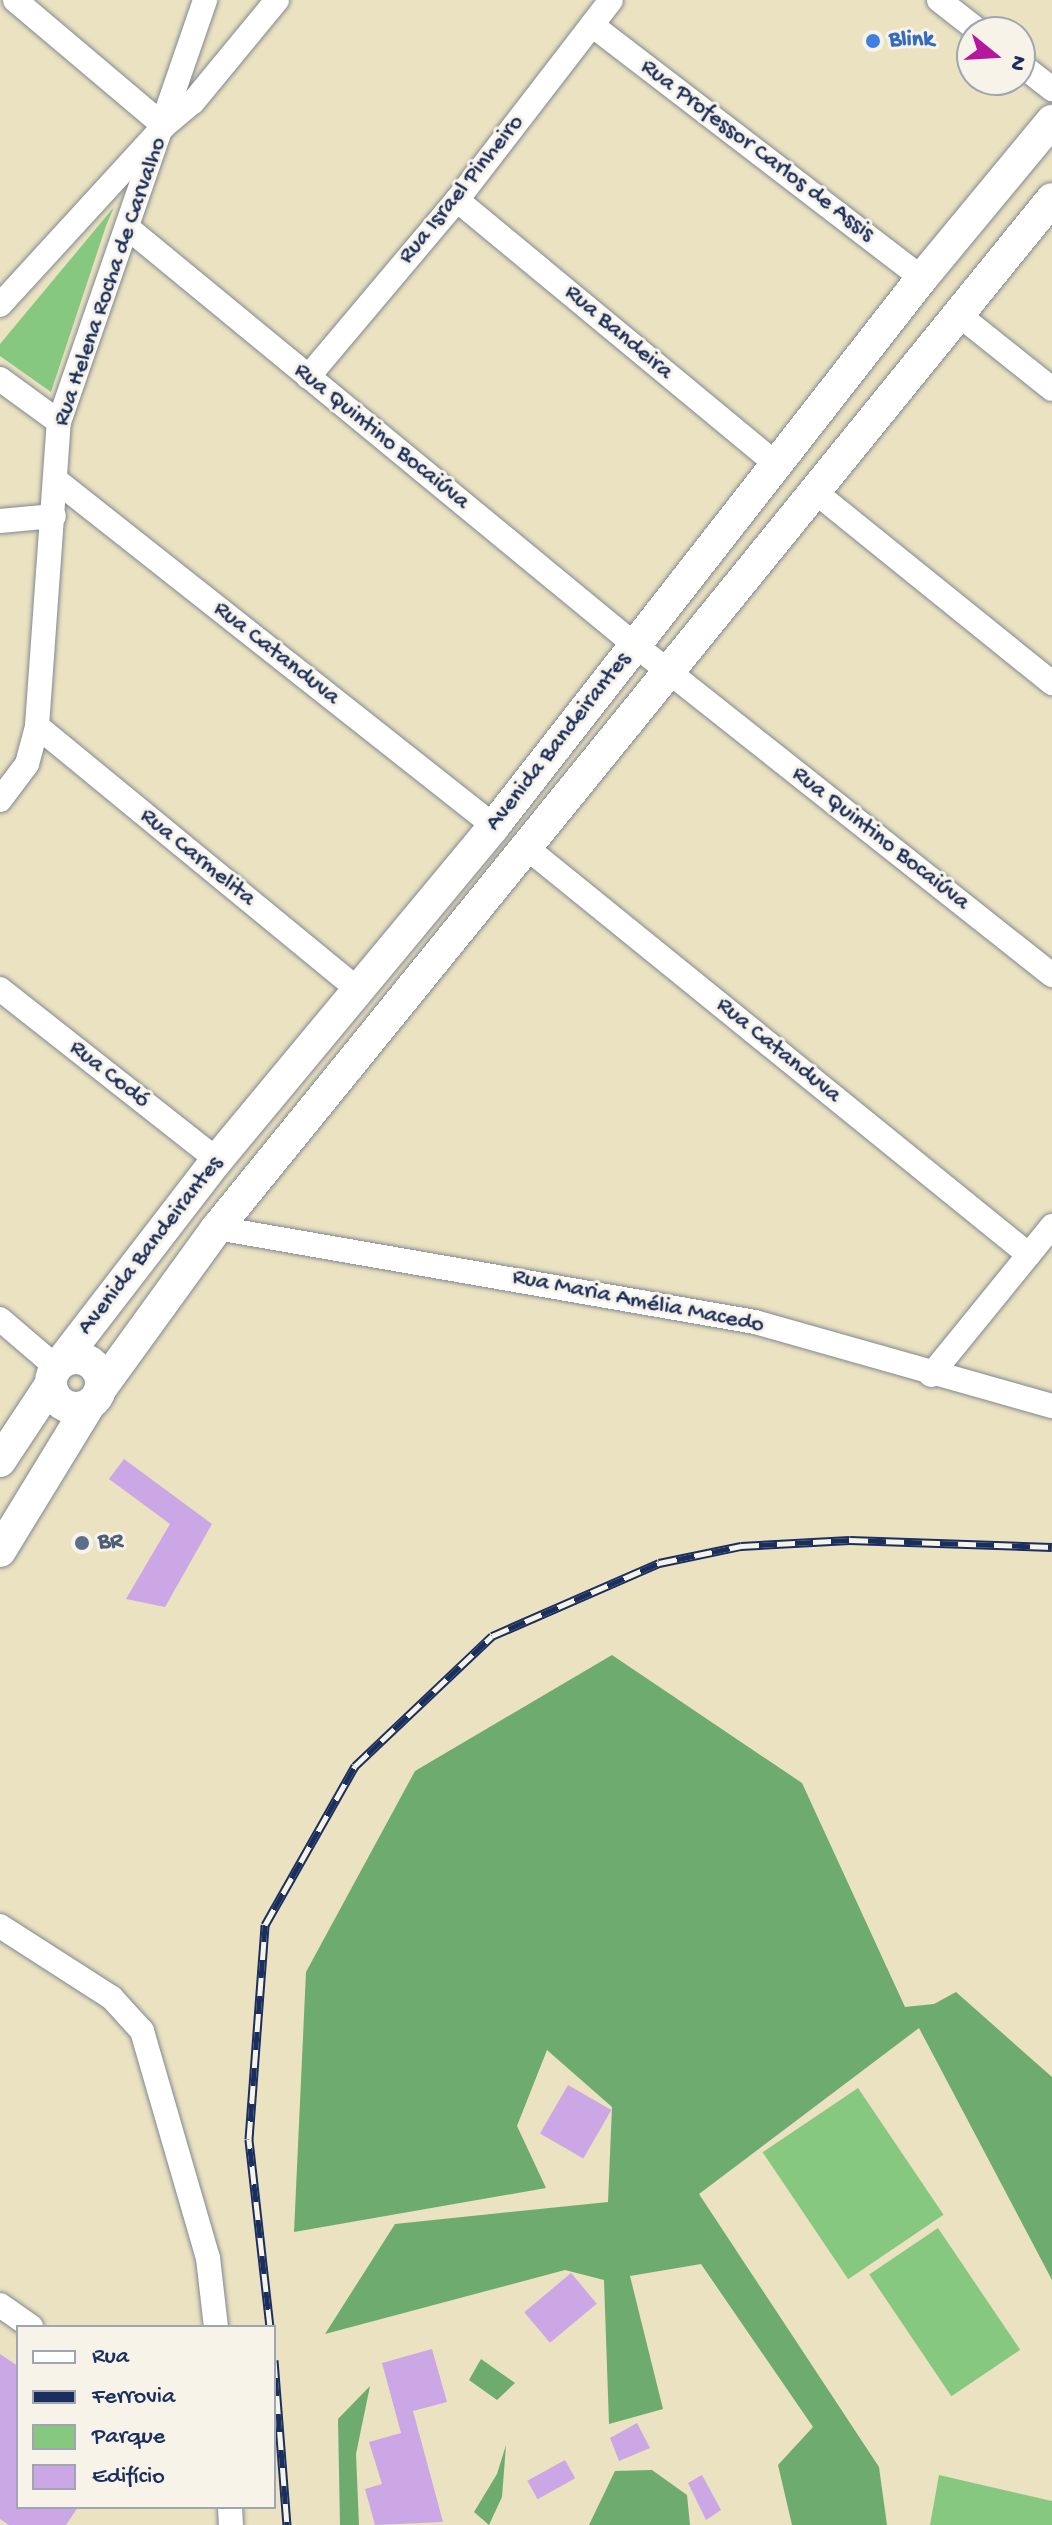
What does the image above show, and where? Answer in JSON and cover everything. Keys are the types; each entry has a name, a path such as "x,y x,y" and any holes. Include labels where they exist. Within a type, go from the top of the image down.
{"main road":[{"name":"Avenida Bandeirantes","path":"0,1461 56,1371 217,1160 494,826 779,466 922,278 1052,121"},
{"name":"Avenida Bandeirantes","path":"0,1551 95,1397 217,1228 671,674 814,491 1052,199"},
{"path":"87,1359 99,1371 95,1397 64,1405 56,1371 87,1359"}],"street":[{"path":"15,0 164,126"},
{"name":"Rua Helena Rocha de Carvalho","path":"0,800 27,764 37,726 59,422 164,126 205,0"},
{"path":"4,290 164,126 193,102 277,0"},
{"name":"Rua Israel Pinheiro","path":"308,377 457,200 611,0"},
{"path":"939,0 960,16"},
{"name":"Rua Professor Carlos de Assis","path":"592,25 922,278"},
{"path":"1036,76 1052,89"},
{"name":"Rua Bandeira","path":"457,200 779,466"},
{"name":"Rua Quintino Bocaiúva","path":"128,228 635,645 1052,975"},
{"path":"958,314 1052,389"},
{"path":"0,379 59,422"},
{"name":"Rua Catanduva","path":"57,481 494,826"},
{"path":"814,491 1052,683"},
{"path":"0,521 54,516"},
{"name":"Rua Carmelita","path":"37,726 358,990"},
{"name":"Rua Catanduva","path":"527,848 1029,1255"},
{"name":"Rua Codó","path":"0,989 217,1160"},
{"path":"931,1375 1052,1226"},
{"name":"Rua Maria Amélia Macedo","path":"217,1228 741,1319 931,1375 1052,1406"},
{"path":"0,1319 56,1371"},
{"path":"0,1926 112,1998 142,2031 208,2258 216,2325"},
{"path":"0,2305 28,2325"}],"green space":[{"path":"114,207 51,392 0,356 0,344"},
{"path":"612,1655 802,1783 905,2007 934,2004 956,1992 1052,2077 1052,2280 919,2028 699,2194 879,2467 887,2525 792,2525 778,2465 813,2427 701,2264 630,2276 663,2409 609,2424 604,2280 565,2270 325,2334 395,2224 608,2202 612,2107 547,2050 517,2126 546,2188 294,2232 306,1972 415,1771"},
{"path":"858,2088 944,2215 848,2279 763,2152"},
{"path":"938,2228 1020,2350 951,2396 869,2274"},
{"path":"481,2359 515,2383 497,2400 469,2380"},
{"path":"370,2386 356,2454 359,2525 340,2525 338,2419"},
{"path":"506,2445 502,2497 489,2525 474,2512 497,2474"},
{"path":"652,2470 687,2495 690,2525 589,2525 615,2471"},
{"path":"939,2475 1052,2501 1052,2525 930,2525"}],"building":[{"path":"124,1459 212,1524 165,1607 126,1599 170,1524 109,1479"},
{"path":"568,2085 611,2110 583,2158 540,2133"},
{"path":"571,2273 597,2304 550,2343 524,2312"},
{"path":"432,2349 447,2402 413,2411 443,2522 375,2525 365,2489 382,2484 369,2442 401,2433 382,2363"},
{"path":"0,2354 16,2365 16,2509 77,2509 66,2525 9,2525 0,2519"},
{"path":"637,2423 650,2448 619,2461 610,2438"},
{"path":"565,2460 575,2478 538,2499 527,2481"},
{"path":"702,2475 721,2510 706,2520 688,2483"}],"railway":[{"path":"270,2325 249,2139 265,1925 355,1766 492,1636 659,1563 741,1546 850,1540 1052,1547"},
{"path":"276,2385 287,2525"}],"place":[{"name":"Blink","path":"873,41"},
{"name":"BR","path":"82,1543"}]}
